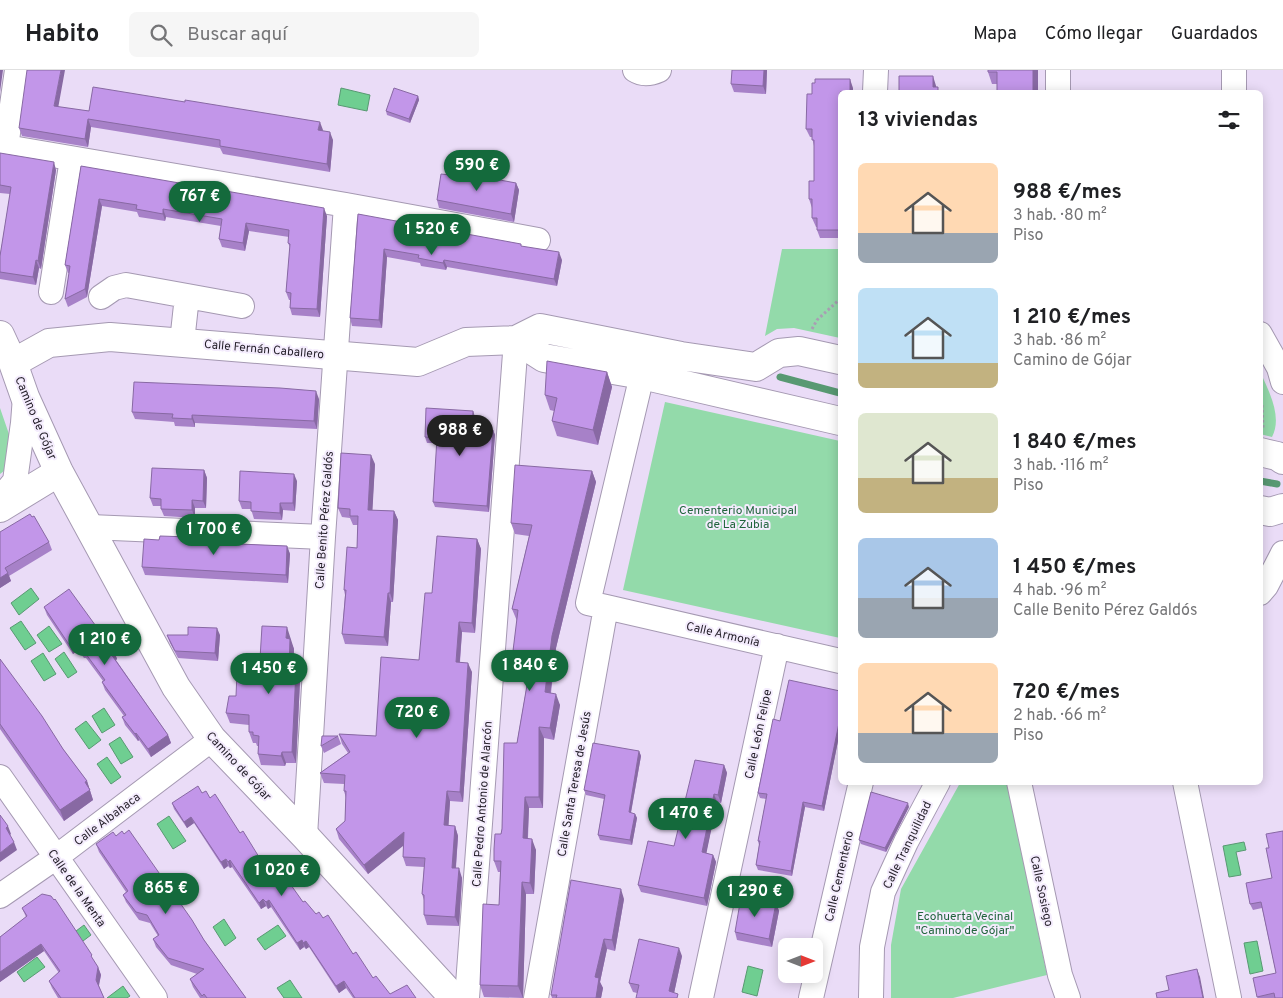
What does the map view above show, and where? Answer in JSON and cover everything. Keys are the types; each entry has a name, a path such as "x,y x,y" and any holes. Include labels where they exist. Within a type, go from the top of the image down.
{"street":[{"path":"18,70 3,147 346,204 538,240"},
{"path":"635,70 644,74 659,70"},
{"path":"875,90 876,70"},
{"path":"1058,70 1058,90"},
{"path":"1234,70 1234,90"},
{"path":"51,292 72,159"},
{"name":"Calle Benito Pérez Galdós","path":"305,836 346,204"},
{"path":"101,297 114,288 126,285 242,306"},
{"path":"182,342 187,296"},
{"name":"Calle Fernán Caballero","path":"13,363 49,343 110,337 418,362 466,342 516,340 540,328 645,362"},
{"name":"Camino de Gójar","path":"0,335 59,472 176,687 212,740 305,836 454,998"},
{"path":"1263,339 1279,368 1283,382"},
{"name":"Calle Pedro Antonio de Alarcón","path":"467,998 516,340"},
{"path":"645,362 681,356 756,367 779,353 799,351 838,360"},
{"path":"645,362 753,402 838,421"},
{"path":"606,607 588,604 645,362"},
{"path":"753,402 756,367"},
{"path":"0,499 15,481 25,396"},
{"path":"1263,453 1277,456 1283,460"},
{"path":"0,508 59,472"},
{"path":"1263,511 1270,512 1283,508"},
{"path":"90,527 323,537"},
{"path":"1263,590 1283,553"},
{"name":"Calle Armonía","path":"606,607 838,661"},
{"name":"Calle Santa Teresa de Jesús","path":"536,998 606,607"},
{"name":"Calle León Felipe","path":"701,998 777,646"},
{"name":"Calle Albahaca","path":"0,896 55,858 212,740"},
{"name":"Calle de la Menta","path":"0,777 155,998"},
{"name":"Calle Cementerio","path":"811,998 860,785"},
{"name":"Calle Tranquilidad","path":"871,998 872,947 884,892 906,842 936,785"},
{"name":"Calle Sosiego","path":"1020,785 1060,974 1068,998"},
{"path":"1186,785 1229,998"}],"path":[{"path":"799,351 817,320 838,301"}],"green space":[{"path":"782,249 838,249 838,338 794,328 777,329 765,336"},
{"path":"1263,378 1275,412 1276,421 1272,437 1263,435"},
{"name":"Cementerio Municipal de La Zubia","path":"665,402 838,441 838,638 623,590"},
{"path":"0,408 10,437 4,471 0,474"},
{"name":"Ecohuerta Vecinal \"Camino de Gójar\"","path":"959,785 1007,785 1047,975 953,998 891,998 891,945 901,889"}],"shaded area":[{"path":"341,88 370,95 367,111 338,105"},
{"path":"31,588 39,599 19,615 11,603"},
{"path":"21,621 36,643 25,650 10,628"},
{"path":"49,626 62,644 49,652 37,635"},
{"path":"64,652 77,672 68,678 55,659"},
{"path":"43,653 56,674 44,681 31,661"},
{"path":"104,708 115,725 102,733 92,716"},
{"path":"86,721 101,740 89,749 75,729"},
{"path":"120,737 133,757 121,764 109,744"},
{"path":"107,757 121,777 111,784 97,764"},
{"path":"169,816 186,841 173,849 157,824"},
{"path":"1244,842 1246,850 1236,852 1241,875 1229,877 1223,846"},
{"path":"224,919 236,938 225,946 213,927"},
{"path":"84,925 91,935 71,950 64,940"},
{"path":"278,925 286,936 265,950 257,939"},
{"path":"1257,941 1263,971 1250,974 1244,943"},
{"path":"37,957 45,967 24,982 17,972"},
{"path":"748,966 763,970 757,996 742,992"},
{"path":"290,980 302,998 284,998 277,988"},
{"path":"123,986 130,996 127,998 107,998"}],"building":[{"path":"27,70 61,70 54,106 89,111 93,87 320,122 318,130 330,132 327,164 220,146 220,140 88,119 85,139 19,128"},
{"path":"732,70 764,70 763,86 731,84"},
{"path":"988,70 1033,70 1033,90 997,90 997,72 988,72"},
{"path":"899,76 933,76 933,87 938,87 938,90 899,90"},
{"path":"815,79 850,79 850,90 838,90 838,230 817,230 817,218 812,218 812,199 809,199 809,181 814,181 814,140 812,140 812,129 806,129 807,94 812,94 812,83 815,83"},
{"path":"394,88 418,96 409,119 386,111"},
{"path":"0,153 54,162 38,261 36,260 33,277 0,272 0,256 11,187 0,185"},
{"path":"81,166 324,208 317,309 290,308 291,293 286,292 290,244 288,243 289,230 246,223 243,243 219,239 222,219 163,209 163,214 136,209 137,205 99,199 85,289 65,299 70,266 65,265"},
{"path":"451,171 516,183 511,214 437,200 441,174 450,175"},
{"path":"358,214 559,252 554,279 444,260 443,263 418,258 419,255 384,249 379,320 350,318"},
{"path":"547,361 607,372 593,430 552,421 557,398 545,395"},
{"path":"134,382 316,391 314,421 192,415 192,419 172,418 173,414 132,412"},
{"path":"426,408 473,411 472,428 493,430 487,506 433,502 437,438 425,437"},
{"path":"341,453 371,455 368,510 394,511 390,593 388,593 384,637 342,634 347,547 357,548 358,516 350,516 350,509 338,508"},
{"path":"515,465 592,471 552,636 545,692 556,694 550,728 539,727 539,797 525,797 523,838 532,839 530,883 522,882 518,986 480,985 483,904 499,905 501,861 494,861 494,849 495,834 501,834 502,829 504,743 517,743 531,662 512,659 518,610 512,609 532,525 511,523"},
{"path":"152,468 204,470 203,501 192,500 192,510 161,509 161,499 150,498"},
{"path":"240,471 294,474 293,503 280,503 280,513 251,511 251,502 239,501"},
{"path":"30,514 32,517 34,516 49,542 5,568 8,573 0,578 0,532"},
{"path":"160,536 190,537 190,542 287,546 286,575 142,567 144,539 159,540"},
{"path":"437,536 477,539 472,623 459,622 456,662 468,663 460,792 447,791 444,825 455,826 452,868 459,868 455,917 424,915 424,895 422,894 425,858 403,857 404,832 364,865 336,829 345,821 345,775 320,773 350,752 339,734 376,736 381,657 419,660 425,593 432,593"},
{"path":"69,589 114,651 111,654 168,735 148,749 122,717 126,715 102,682 105,680 76,643 70,646 44,607"},
{"path":"262,626 287,627 286,638 290,639 289,670 296,670 292,752 282,752 281,756 258,754 259,736 249,732 249,715 226,713 229,696 236,696 237,673 259,675"},
{"path":"188,627 217,628 215,653 175,651 167,635 188,635"},
{"path":"0,659 87,781 85,782 90,790 60,810 0,724"},
{"path":"789,680 838,691 838,728 822,806 803,802 791,871 756,865 760,841 758,841 767,794 758,793 773,719 780,721"},
{"path":"322,736 338,736 321,746"},
{"path":"593,743 639,751 629,812 635,814 630,840 598,835 605,795 584,790"},
{"path":"695,760 724,765 718,795 714,794 702,852 713,855 704,898 638,885 648,841 674,846"},
{"path":"198,786 202,793 206,791 210,798 215,794 240,833 243,831 267,870 272,866 278,873 281,871 303,902 305,901 316,914 319,912 323,918 328,915 353,954 356,952 373,978 376,976 390,994 407,985 416,998 355,998 344,981 336,986 306,941 303,943 302,940 297,943 269,900 266,902 263,899 259,903 230,860 228,862 226,859 221,862 191,817 184,822 172,803"},
{"path":"871,792 908,803 885,848 859,840"},
{"path":"0,815 8,826 6,828 14,842 0,853"},
{"path":"129,830 246,998 207,998 204,994 202,996 190,979 204,969 168,958 153,939 159,935 147,915 136,912 123,895 128,891 96,844 113,832 116,836 122,831 124,834"},
{"path":"1283,831 1283,998 1275,998 1274,993 1257,997 1253,978 1276,973 1261,902 1250,904 1246,883 1272,878 1266,848 1269,848 1266,834"},
{"path":"571,880 621,889 612,940 604,939 595,977 599,978 596,998 556,998 557,995 551,995"},
{"path":"42,894 55,899 92,955 98,967 96,980 104,998 61,998 49,981 60,971 41,944 0,972 0,937 27,916 22,908"},
{"path":"741,897 776,903 769,939 735,932"},
{"path":"639,939 679,948 669,991 678,994 677,998 636,998 639,985 629,983"},
{"path":"1197,969 1203,998 1157,998 1156,993 1169,990 1166,976"}],"waterway":[{"path":"780,377 838,392"},
{"path":"1263,482 1277,484"}]}
